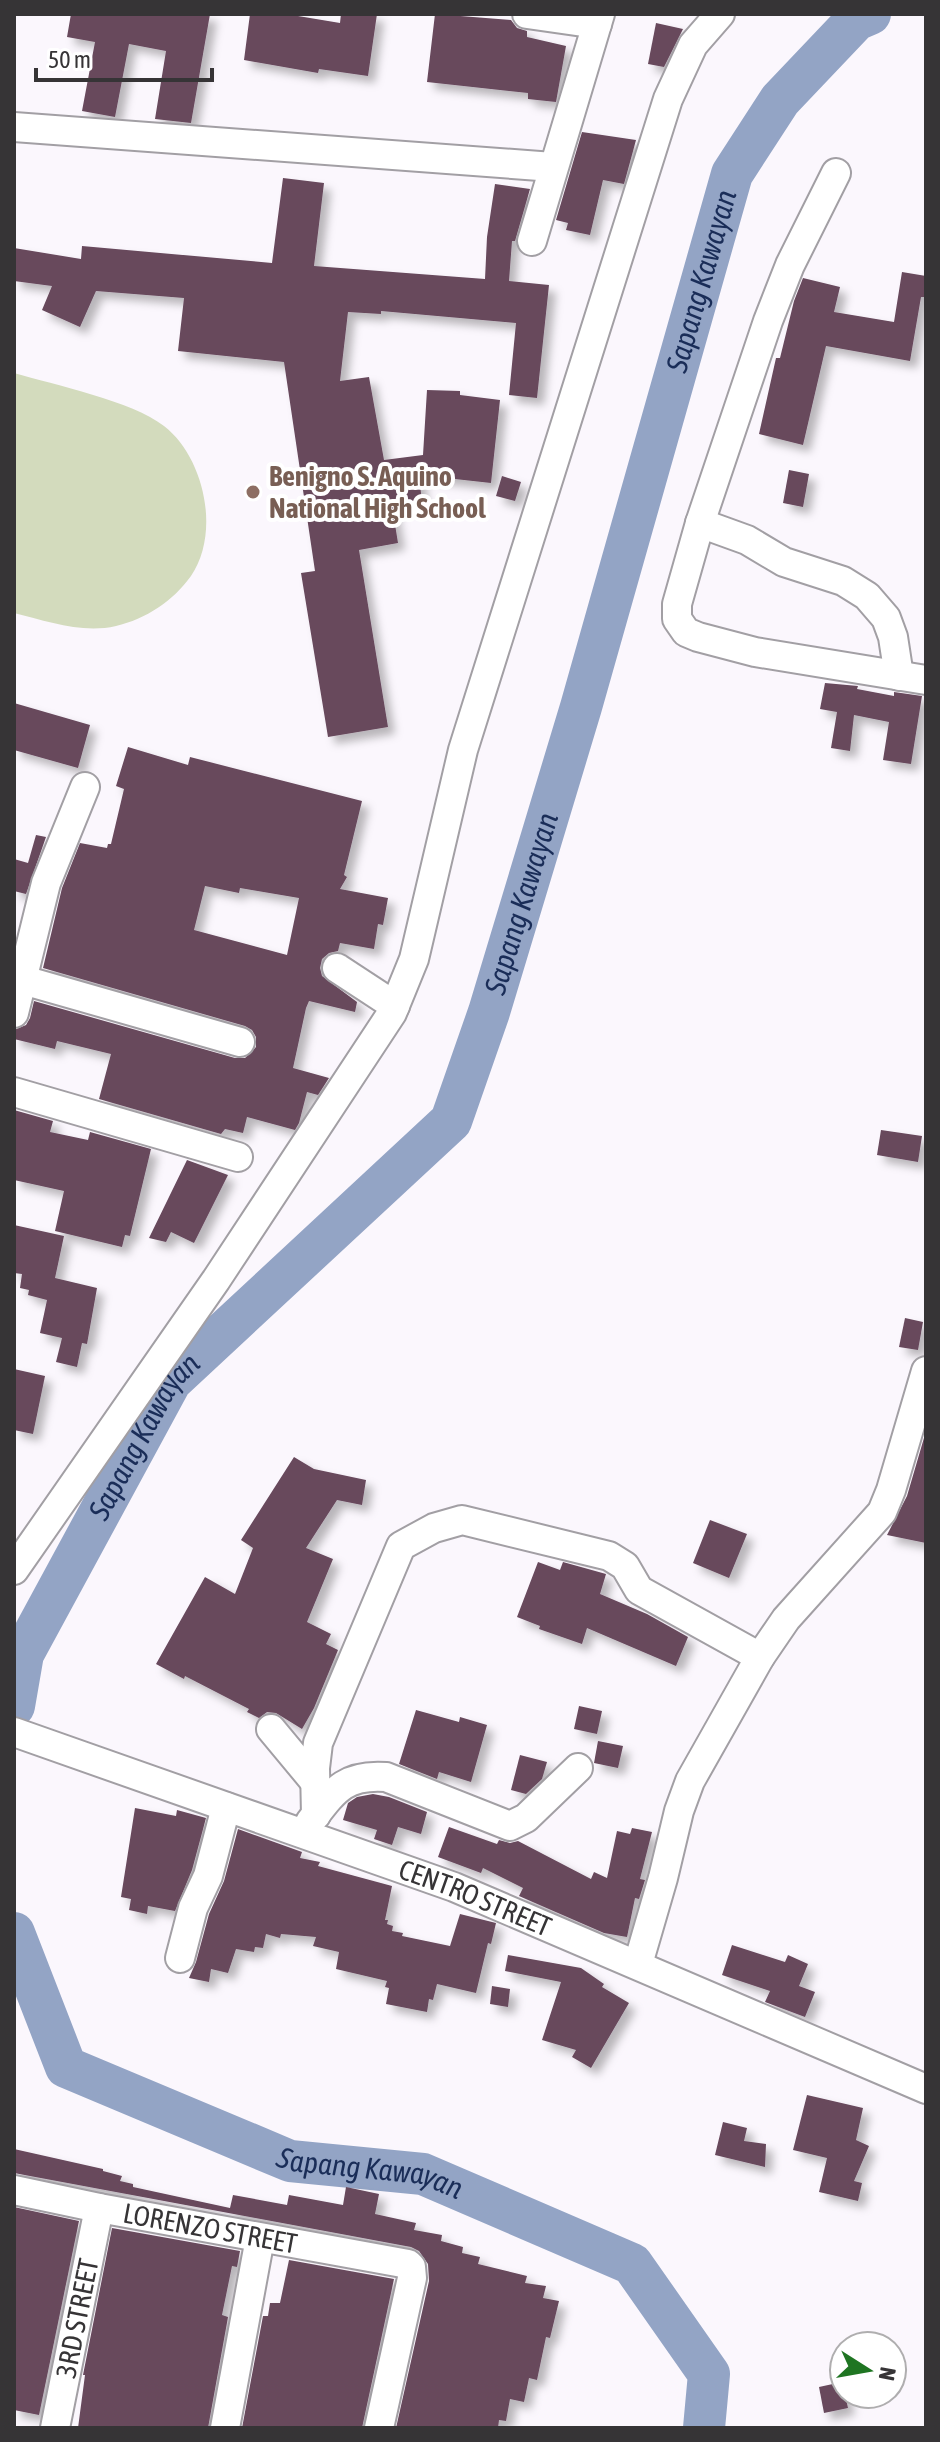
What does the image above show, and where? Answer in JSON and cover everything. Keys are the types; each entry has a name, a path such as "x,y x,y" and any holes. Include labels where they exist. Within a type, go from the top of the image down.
{"street":[{"path":"527,14 598,19 532,241"},
{"path":"14,1570 216,1280 395,1006 414,959 463,750 668,99 693,45 720,14"},
{"path":"14,127 553,167"},
{"path":"836,173 790,265 768,321 700,523 677,604 677,619 686,632 755,652 912,678"},
{"path":"700,523 747,540 784,562 843,581 867,596 886,618 912,678"},
{"path":"14,1013 46,883 85,787"},
{"path":"337,968 395,1006"},
{"path":"23,980 240,1042"},
{"path":"14,1092 238,1157"},
{"path":"638,1964 690,1781 760,1657 808,1591 882,1512 926,1371"},
{"path":"309,1824 318,1743 401,1546 434,1528 462,1520 609,1556 625,1566 639,1590 760,1657"},
{"path":"271,1729 315,1782"},
{"name":"CENTRO STREET","path":"14,1732 226,1807 309,1824 926,2089"},
{"path":"309,1824 341,1785 364,1775 386,1777 510,1826 526,1818 578,1768"},
{"path":"180,1958 193,1908 208,1876 226,1807"},
{"name":"LORENZO STREET","path":"14,2190 408,2264 412,2278 379,2428"},
{"name":"3RD STREET","path":"55,2428 99,2208"},
{"path":"225,2428 260,2238"}],"green space":[{"path":"14,373 92,395 150,417 178,440 189,456 204,496 205,538 200,558 184,585 148,614 116,626 90,628 65,626 14,613"}],"building":[{"path":"71,14 210,14 191,123 155,119 166,51 129,44 115,117 82,111 95,42 67,37"},
{"path":"250,14 286,14 340,23 341,14 377,14 368,76 319,69 318,73 244,60"},
{"path":"435,14 511,20 517,28 527,31 527,37 566,46 556,102 528,99 528,93 427,82"},
{"path":"656,23 683,29 664,67 648,64"},
{"path":"582,132 636,140 624,184 603,180 590,235 566,230 568,223 556,220"},
{"path":"283,178 324,183 314,266 485,279 487,237 495,184 530,189 515,241 512,241 509,281 549,285 537,398 509,395 516,323 381,311 381,314 348,312 340,381 369,377 384,460 423,455 427,390 460,391 460,395 500,400 491,483 419,475 422,502 392,506 398,543 359,550 388,727 328,737 301,573 315,571 284,362 178,351 184,298 96,291 80,327 42,310 52,286 14,281 14,248 81,259 82,246 272,263"},
{"path":"902,272 926,276 926,297 921,297 910,361 826,346 803,445 759,434 776,358 780,358 803,278 840,287 834,312 894,322"},
{"path":"789,470 809,474 803,507 783,503"},
{"path":"502,476 521,482 515,501 496,496"},
{"path":"825,683 858,686 857,689 894,696 894,692 922,696 911,764 883,760 889,722 854,715 850,751 831,748 837,712 820,709"},
{"path":"14,703 90,725 78,768 14,750"},
{"path":"128,747 188,765 190,757 362,801 344,875 347,877 340,889 388,898 383,925 378,924 374,949 340,943 338,951 322,959 322,976 357,1002 355,1012 309,1001 293,1068 329,1078 318,1095 307,1092 295,1130 247,1117 243,1133 225,1129 221,1134 99,1099 111,1054 57,1041 55,1049 14,1039 14,1030 26,1025 30,1018 34,1001 235,1058 245,1058 256,1047 256,1037 245,1026 43,968 62,888 80,843 107,848 111,844 124,789 116,786","holes":["205,886 239,893 240,888 299,898 287,955 194,930"]},
{"path":"36,835 46,837 26,894 14,891 14,859 28,863"},
{"path":"14,1110 53,1121 50,1132 88,1140 90,1132 151,1149 130,1236 125,1235 122,1247 55,1231 64,1191 14,1180"},
{"path":"881,1130 922,1136 918,1162 877,1155"},
{"path":"187,1160 228,1175 194,1243 171,1232 166,1242 149,1238"},
{"path":"14,1225 64,1236 55,1278 97,1288 87,1344 82,1343 77,1367 56,1362 62,1338 40,1333 47,1300 28,1295 29,1290 20,1288 22,1274 14,1273"},
{"path":"905,1318 923,1322 918,1350 899,1347"},
{"path":"14,1369 45,1376 33,1434 14,1430"},
{"path":"926,1431 926,1543 887,1535 907,1496"},
{"path":"294,1457 314,1469 366,1480 362,1505 337,1500 306,1548 333,1559 307,1622 331,1634 326,1644 338,1650 302,1729 276,1713 267,1712 259,1718 247,1712 249,1709 156,1664 205,1577 235,1594 253,1548 241,1540"},
{"path":"710,1520 747,1534 729,1578 693,1563"},
{"path":"538,1562 560,1570 563,1562 606,1574 600,1594 647,1614 688,1637 676,1666 587,1628 582,1644 539,1629 540,1626 517,1617"},
{"path":"579,1706 602,1711 597,1734 574,1729"},
{"path":"416,1710 459,1722 460,1717 487,1725 471,1782 439,1772 437,1779 399,1764"},
{"path":"598,1741 623,1746 618,1768 594,1763"},
{"path":"520,1755 547,1762 542,1779 526,1794 511,1790"},
{"path":"373,1794 427,1812 421,1834 398,1827 392,1845 374,1839 377,1830 343,1820 348,1803 357,1797"},
{"path":"135,1808 176,1816 177,1810 206,1818 192,1870 175,1911 148,1906 147,1914 129,1910 131,1899 121,1897"},
{"path":"449,1827 497,1844 499,1840 510,1843 518,1841 591,1879 594,1872 607,1878 617,1831 630,1834 632,1828 652,1832 640,1879 645,1880 639,1899 635,1898 627,1937 604,1933 519,1896 523,1888 483,1868 481,1873 438,1857"},
{"path":"238,1829 302,1852 300,1858 320,1862 318,1866 392,1886 385,1920 393,1926 392,1931 403,1933 402,1936 450,1946 460,1914 496,1923 476,1993 437,1984 433,2000 429,1999 427,2012 386,2004 387,1981 336,1969 339,1952 313,1946 316,1937 281,1934 280,1938 266,1934 263,1948 255,1947 254,1952 236,1949 228,1973 211,1969 209,1982 189,1978 209,1914 224,1881"},
{"path":"732,1945 785,1962 788,1955 808,1964 799,1986 815,1992 805,2017 765,2002 770,1991 722,1975"},
{"path":"508,1955 581,1968 604,1984 602,1987 629,2003 591,2068 572,2057 576,2050 542,2040 561,1982 505,1971"},
{"path":"492,1986 510,1989 508,2007 490,2004"},
{"path":"807,2095 863,2108 856,2140 869,2146 854,2181 862,2183 858,2201 819,2192 827,2158 793,2150"},
{"path":"723,2122 747,2128 744,2141 766,2144 765,2167 715,2155"},
{"path":"14,2149 103,2169 122,2176 120,2181 133,2184 133,2187 230,2208 233,2195 287,2205 289,2195 343,2205 346,2187 379,2194 375,2214 416,2223 414,2230 442,2235 441,2241 463,2247 462,2253 480,2257 478,2264 527,2276 525,2283 546,2286 543,2298 559,2301 550,2338 546,2337 537,2380 529,2378 524,2402 510,2399 506,2421 499,2420 498,2428 396,2428 429,2281 428,2264 419,2251 411,2247 14,2173"},
{"path":"14,2207 79,2221 39,2415 14,2410"},
{"path":"112,2228 240,2251 237,2267 232,2266 222,2315 228,2317 208,2428 78,2428 83,2375"},
{"path":"289,2260 394,2279 362,2428 242,2428 263,2316 268,2316 270,2303 280,2303"},
{"path":"828,2385 828,2410 838,2410 824,2413 819,2387"}],"waterway":[{"name":"Sapang Kawayan","path":"14,1706 23,1654 171,1381 451,1121 489,1012 581,707 732,174 780,100 856,20 870,14"},
{"name":"Sapang Kawayan","path":"14,1933 66,2067 290,2161 423,2174 632,2264 709,2374 704,2428"}],"place":[{"name":"Benigno S. Aquino National High School","path":"253,492"}]}
